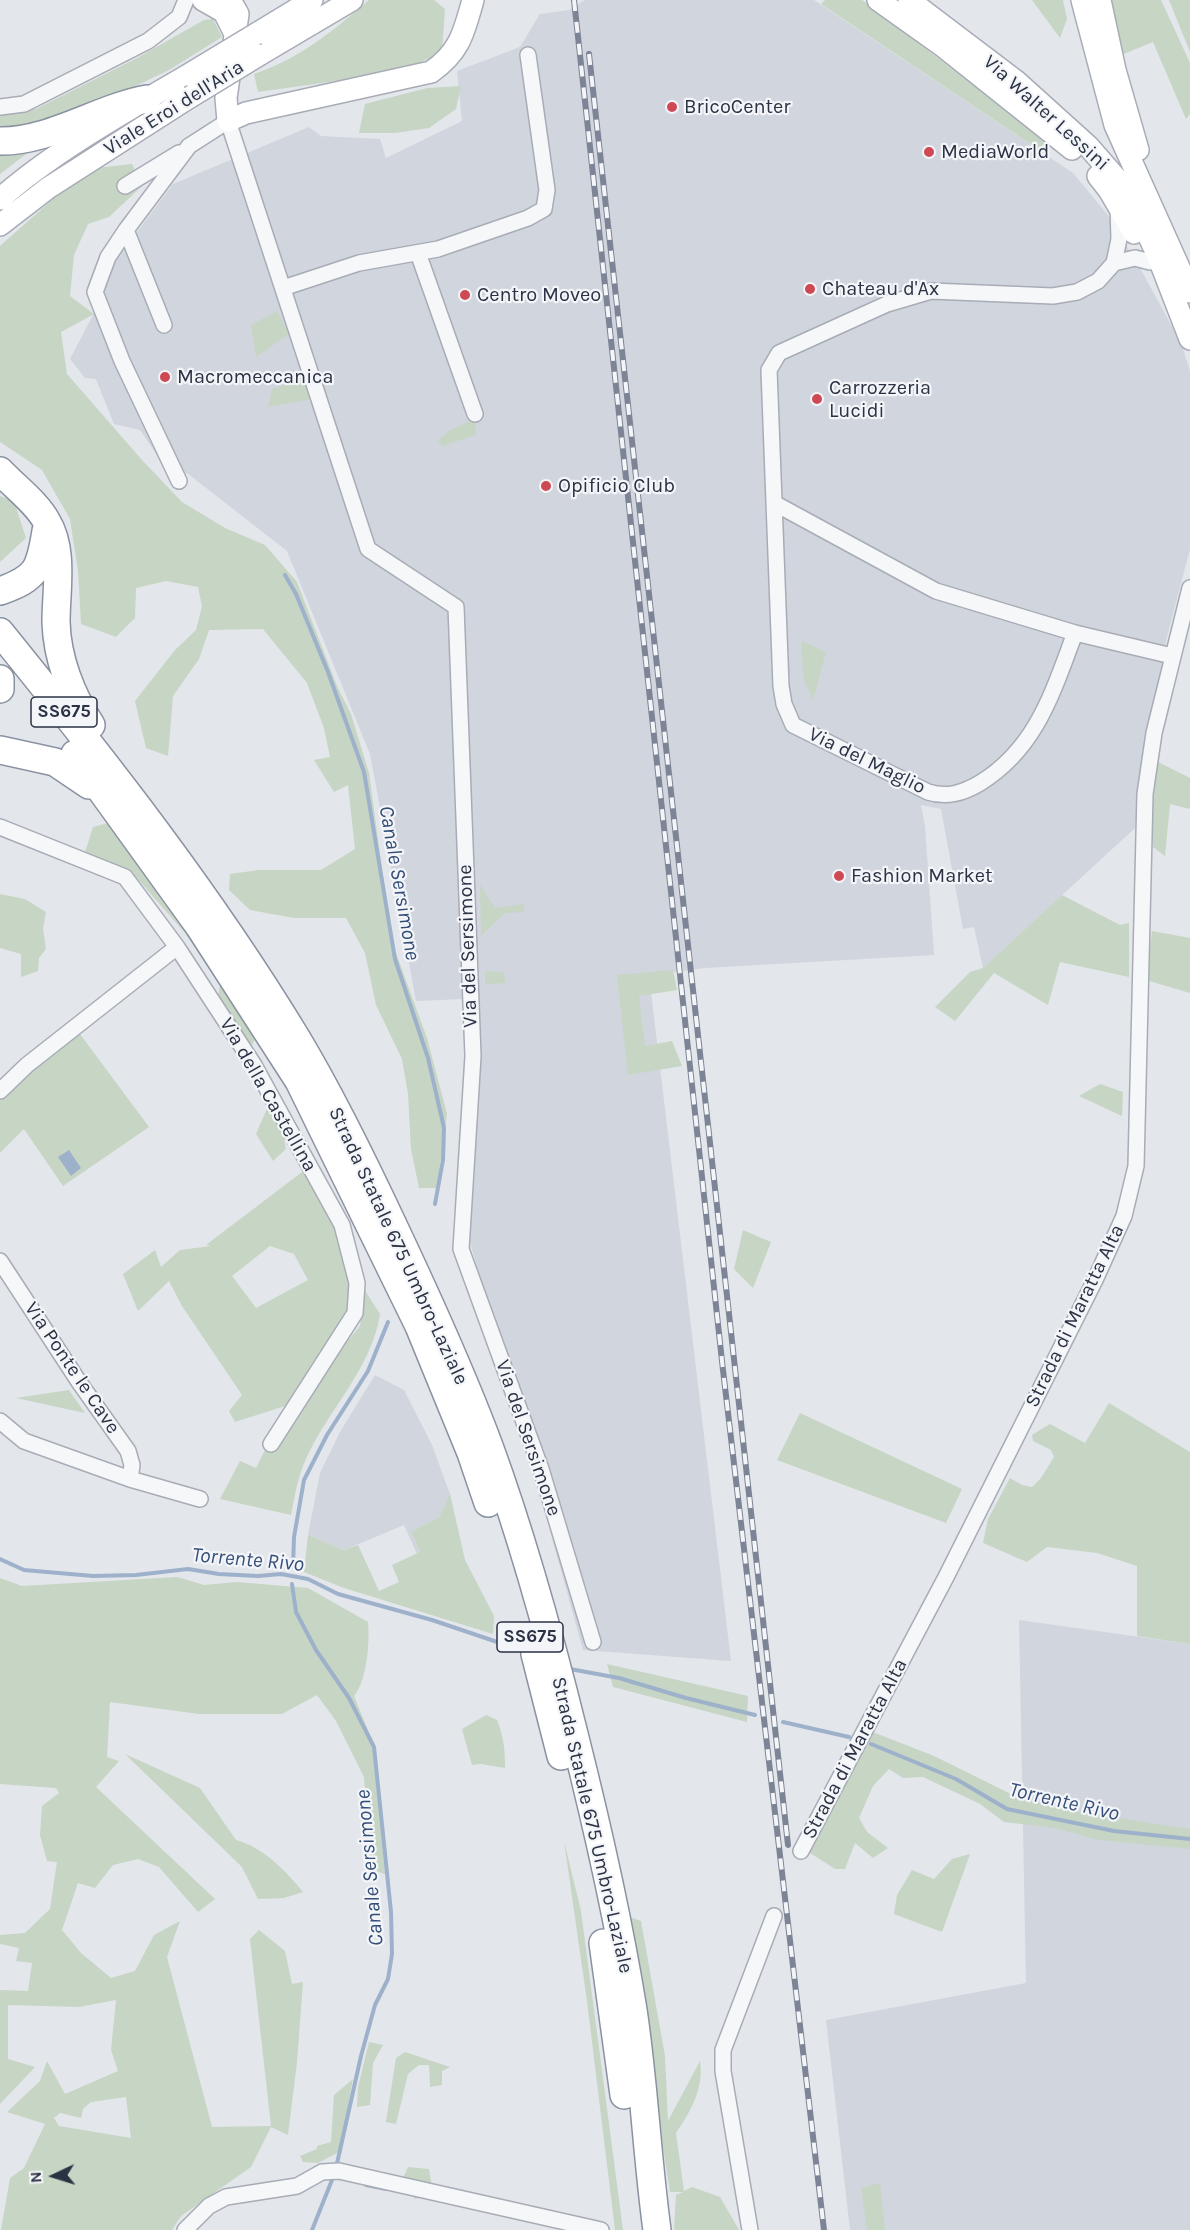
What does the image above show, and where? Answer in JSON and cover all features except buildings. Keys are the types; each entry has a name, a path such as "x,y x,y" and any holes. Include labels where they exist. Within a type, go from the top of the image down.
{"highway":[{"path":"0,141 32,138 122,104 147,99"},
{"path":"0,471 47,521 54,540 57,579 56,623 62,664 81,710 117,765 118,794 55,762 0,750"},
{"path":"0,591 26,582 41,559 47,521"},
{"name":"Strada Statale 675 Umbro-Laziale","path":"0,632 118,794 199,926 299,1081 342,1165 418,1326 471,1453 533,1646 578,1819 601,1934 642,2230"},
{"name":"Strada Statale 675 Umbro-Laziale","path":"0,660 118,794 219,917 300,1044 359,1154 434,1312 489,1447 548,1634 604,1859 633,2013 657,2230"},
{"path":"0,679 0,689"}],"main road":[{"path":"203,0 224,12 230,20 235,36"},
{"name":"Viale Eroi dell'Aria","path":"0,225 48,188 190,97 312,0"},
{"name":"Viale Eroi dell'Aria","path":"0,199 18,183 188,75 258,45 352,0"},
{"path":"454,0 458,6 464,33"},
{"path":"237,5 226,98 228,121 246,113 431,72 444,63 455,50 464,33 473,0"},
{"name":"Via Walter Lessini","path":"878,0 953,54 1085,160 1119,206 1182,317"},
{"name":"Via Walter Lessini","path":"909,0 1016,81 1088,146 1129,193 1190,339"},
{"name":"Via Walter Lessini","path":"1082,0 1115,125 1190,292"},
{"name":"Via Walter Lessini","path":"1100,0 1114,70 1156,214"}],"street":[{"path":"0,107 24,104 148,41 179,17 186,0"},
{"path":"283,288 359,263 438,249 528,218 544,208 547,190 528,55"},
{"path":"125,186 228,121"},
{"name":"Via del Sersimone","path":"228,121 368,549 456,607 473,1056 461,1249 541,1469 593,1642"},
{"path":"179,481 122,361 95,292 108,257 187,149"},
{"path":"1119,206 1119,239 1114,263 1135,258 1150,262"},
{"path":"126,230 164,325"},
{"path":"418,253 475,414"},
{"name":"Via del Maglio","path":"1075,633 1050,700 1024,746 1013,759 969,790 948,796 928,792 793,725 784,704 781,686 769,370 779,353 887,304 931,291 1053,296 1077,291 1098,281 1114,263"},
{"path":"774,503 936,591 1075,633 1172,656"},
{"name":"Strada di Maratta Alta","path":"801,1851 951,1566 1095,1280 1124,1216 1136,1166 1145,794 1154,733 1190,588"},
{"name":"Via della Castellina","path":"0,827 125,877 177,947 254,1065 342,1225 357,1284 355,1313 271,1444"},
{"path":"0,1091 27,1065 177,947"},
{"name":"Via Ponte le Cave","path":"0,1261 79,1382 128,1451 132,1465 130,1479"},
{"path":"0,1421 24,1441 130,1479 200,1499"},
{"path":"750,2230 723,2071 723,2050 774,1916"},
{"path":"185,2230 209,2206 226,2197 297,2186 322,2172 334,2171 601,2230"}],"shaded area":[{"path":"585,0 814,0 1073,173 1107,214 1139,266 1182,345 1190,372 1190,549 1167,637 1141,774 1135,828 983,968 974,927 963,929 941,809 921,805 925,826 934,955 705,968 649,975 731,1661 583,1650 470,1242 464,999 416,1001 370,754 287,551 187,473 173,479 140,430 114,424 96,379 85,378 70,359 92,317 111,267 173,184 309,127 321,136 380,139 386,158 462,121 457,71 520,47 540,14 569,10"},
{"path":"375,1375 404,1390 432,1445 450,1494 439,1517 411,1532 420,1552 417,1554 404,1525 344,1550 308,1535 320,1473 340,1432"},
{"path":"1019,1620 1190,1644 1190,2230 850,2230 826,2020 1026,1983"}],"green space":[{"path":"369,0 434,0 445,9 442,52 400,72 258,92 254,74 301,52 329,33"},
{"path":"825,0 862,0 1046,141 1045,154 821,4"},
{"path":"1032,0 1063,0 1067,19 1060,38"},
{"path":"1111,0 1161,0 1190,63 1190,114 1186,119 1153,42 1121,55"},
{"path":"1169,0 1190,0 1190,52"},
{"path":"213,19 222,37 169,70 77,114 0,132 0,113 36,109 137,58 204,20"},
{"path":"461,86 456,109 429,128 395,133 359,133 365,104 427,88"},
{"path":"38,145 0,174 0,150"},
{"path":"132,164 142,186 109,217 88,224 74,255 70,296 94,314 61,332 67,374 182,502 225,528 265,545 297,582 337,686 351,714 369,773 392,942 427,1038 447,1114 437,1188 419,1188 411,1149 408,1094 402,1059 376,1005 365,953 346,918 294,918 250,910 229,890 230,874 259,870 321,870 355,849 348,785 334,792 314,760 330,757 324,728 307,683 263,629 209,630 199,659 173,696 168,756 146,748 135,701 175,650 196,630 202,606 198,587 166,581 136,588 135,618 116,637 81,624 78,571 70,519 42,470 0,442 0,246 87,169"},
{"path":"277,311 289,334 256,357 251,325"},
{"path":"305,379 312,399 268,407 272,389"},
{"path":"475,419 476,435 442,446 438,440 452,429"},
{"path":"0,496 14,501 26,538 0,562"},
{"path":"801,641 826,652 813,700 804,680"},
{"path":"1158,762 1190,778 1190,809 1170,804 1165,856 1153,847 1153,787"},
{"path":"112,822 259,1033 248,1051 217,1003 220,985 185,933 136,877 83,859 93,827"},
{"path":"480,885 495,908 524,904 524,912 505,913 481,936"},
{"path":"0,894 25,899 46,912 43,928 46,949 39,958 38,971 21,977 21,954 0,948"},
{"path":"1062,895 1120,925 1129,923 1129,977 1060,962 1048,1005 994,973 955,1021 935,1007 970,972 983,968"},
{"path":"1152,931 1190,938 1190,993 1146,980"},
{"path":"673,970 677,990 639,996 645,1046 672,1041 682,1066 628,1075 617,975"},
{"path":"485,971 503,972 506,983 485,984"},
{"path":"77,1030 149,1127 63,1186 24,1129 0,1153 0,1098"},
{"path":"1100,1084 1123,1092 1122,1116 1079,1096"},
{"path":"269,1104 279,1115 286,1149 273,1161 256,1134"},
{"path":"306,1169 338,1236 352,1285 348,1308 285,1406 235,1422 229,1411 242,1395 182,1306 169,1281 138,1311 123,1274 155,1250 161,1267 180,1250 211,1246 206,1245","holes":["270,1246 294,1254 308,1280 256,1308 232,1276"]},
{"path":"743,1230 771,1242 753,1288 734,1269"},
{"path":"364,1289 380,1314 375,1335 357,1374 323,1428 303,1466 291,1515 220,1499 240,1461 256,1468 265,1450 275,1449 341,1349 360,1326"},
{"path":"69,1390 85,1413 16,1398"},
{"path":"1109,1403 1190,1452 1190,1644 1137,1636 1137,1566 1097,1553 1047,1547 1027,1562 983,1543 988,1519 1010,1478 1022,1485 1032,1487 1041,1478 1054,1457 1051,1450 1033,1441 1032,1435 1050,1424 1085,1443"},
{"path":"800,1413 962,1489 946,1523 777,1460"},
{"path":"450,1494 465,1560 494,1616 493,1634 344,1588 304,1572 308,1535 344,1550 358,1545 379,1591 399,1582 392,1565 420,1552 411,1532 439,1517"},
{"path":"177,1577 204,1585 237,1582 308,1588 368,1622 365,1671 354,1696 372,1740 385,1874 371,1870 364,1777 336,1721 317,1695 282,1714 199,1714 110,1702 107,1757 119,1761 96,1787 215,1899 198,1912 159,1867 138,1859 113,1865 95,1888 78,1883 62,1930 81,1953 111,1978 135,1971 154,1935 180,1921 167,1957 212,2127 271,2126 250,1939 259,1930 285,1951 292,1984 303,1982 297,2062 288,2135 271,2127 251,2167 181,2216 172,2230 1,2230 10,2178 24,2168 45,2124 7,2112 40,2081 47,2061 65,2094 118,2071 111,2050 116,2000 79,2007 8,2005 8,2059 35,2067 0,2104 0,1990 28,1991 32,1963 16,1961 19,1948 0,1944 0,1935 25,1933 50,1909 57,1862 47,1861 40,1835 42,1806 59,1793 56,1788 0,1784 0,1578 22,1586","holes":["126,2097 131,2138 59,2126 54,2118 60,2113 81,2118 83,2109 91,2102"]},
{"path":"607,1664 748,1696 747,1722 613,1687"},
{"path":"486,1715 497,1720 504,1744 505,1768 481,1764 472,1765 462,1729"},
{"path":"865,1729 934,1756 1021,1799 1085,1813 1190,1829 1190,1849 1099,1840 1055,1828 1004,1822 980,1804 923,1777 903,1778 889,1769 873,1786 859,1818 867,1832 888,1848 873,1858 855,1843 845,1869 835,1869 804,1849"},
{"path":"125,1754 200,1788 236,1840 265,1854 303,1892 284,1898 258,1899 242,1867"},
{"path":"564,1841 581,1911 623,2230 615,2230 587,2001"},
{"path":"970,1854 942,1932 894,1914 897,1895 912,1870 934,1879 952,1859"},
{"path":"627,1916 641,1921 665,2056 668,2121 700,2061 700,2081 695,2099 676,2133 684,2191 692,2187 720,2197 739,2230 674,2230 676,2195 683,2192 670,2192"},
{"path":"369,2042 383,2045 373,2063 370,2105 357,2107 358,2087"},
{"path":"405,2052 450,2067 442,2071 442,2085 430,2087 429,2065 419,2065 408,2074 396,2124 386,2122 396,2058"},
{"path":"353,2079 339,2152 318,2163 303,2162 300,2156 317,2149 317,2146 331,2142 334,2095"},
{"path":"408,2167 429,2169 433,2194 415,2199 401,2183"},
{"path":"880,2183 885,2230 867,2230 861,2188"}],"water":[{"path":"69,1150 81,1168 71,1176 58,1157"}],"waterway":[{"name":"Canale Sersimone","path":"285,575 296,594 328,672 364,772 395,959 428,1058 444,1128 443,1160 435,1204"},
{"name":"Canale Sersimone","path":"293,1567 294,1537 304,1480 327,1435 368,1371 388,1322"},
{"name":"Torrente Rivo","path":"0,1559 24,1570 93,1576 136,1575 188,1569 219,1574 258,1576 281,1574 308,1579 338,1594 432,1620 521,1650"},
{"name":"Canale Sersimone","path":"292,1584 296,1612 316,1650 349,1698 374,1747 391,1912 392,1954 388,1979 375,2005 336,2168"},
{"name":"Torrente Rivo","path":"570,1669 619,1678 755,1715"},
{"name":"Torrente Rivo","path":"783,1722 849,1737"},
{"name":"Torrente Rivo","path":"871,1744 956,1779 1007,1809 1114,1831 1190,1839"},
{"name":"Canale Sersimone","path":"312,2230 334,2175"},
{"path":"366,2185 386,2189"}],"railway":[{"path":"574,0 723,1370 824,2230"},
{"path":"589,54 788,1845"}],"place":[{"name":"BricoCenter","path":"672,107"},
{"name":"MediaWorld","path":"929,152"},
{"name":"Chateau d'Ax","path":"810,289"},
{"name":"Centro Moveo","path":"465,295"},
{"name":"Macromeccanica","path":"165,377"},
{"name":"Carrozzeria Lucidi","path":"817,399"},
{"name":"Opificio Club","path":"546,486"},
{"name":"Fashion Market","path":"839,876"}]}
